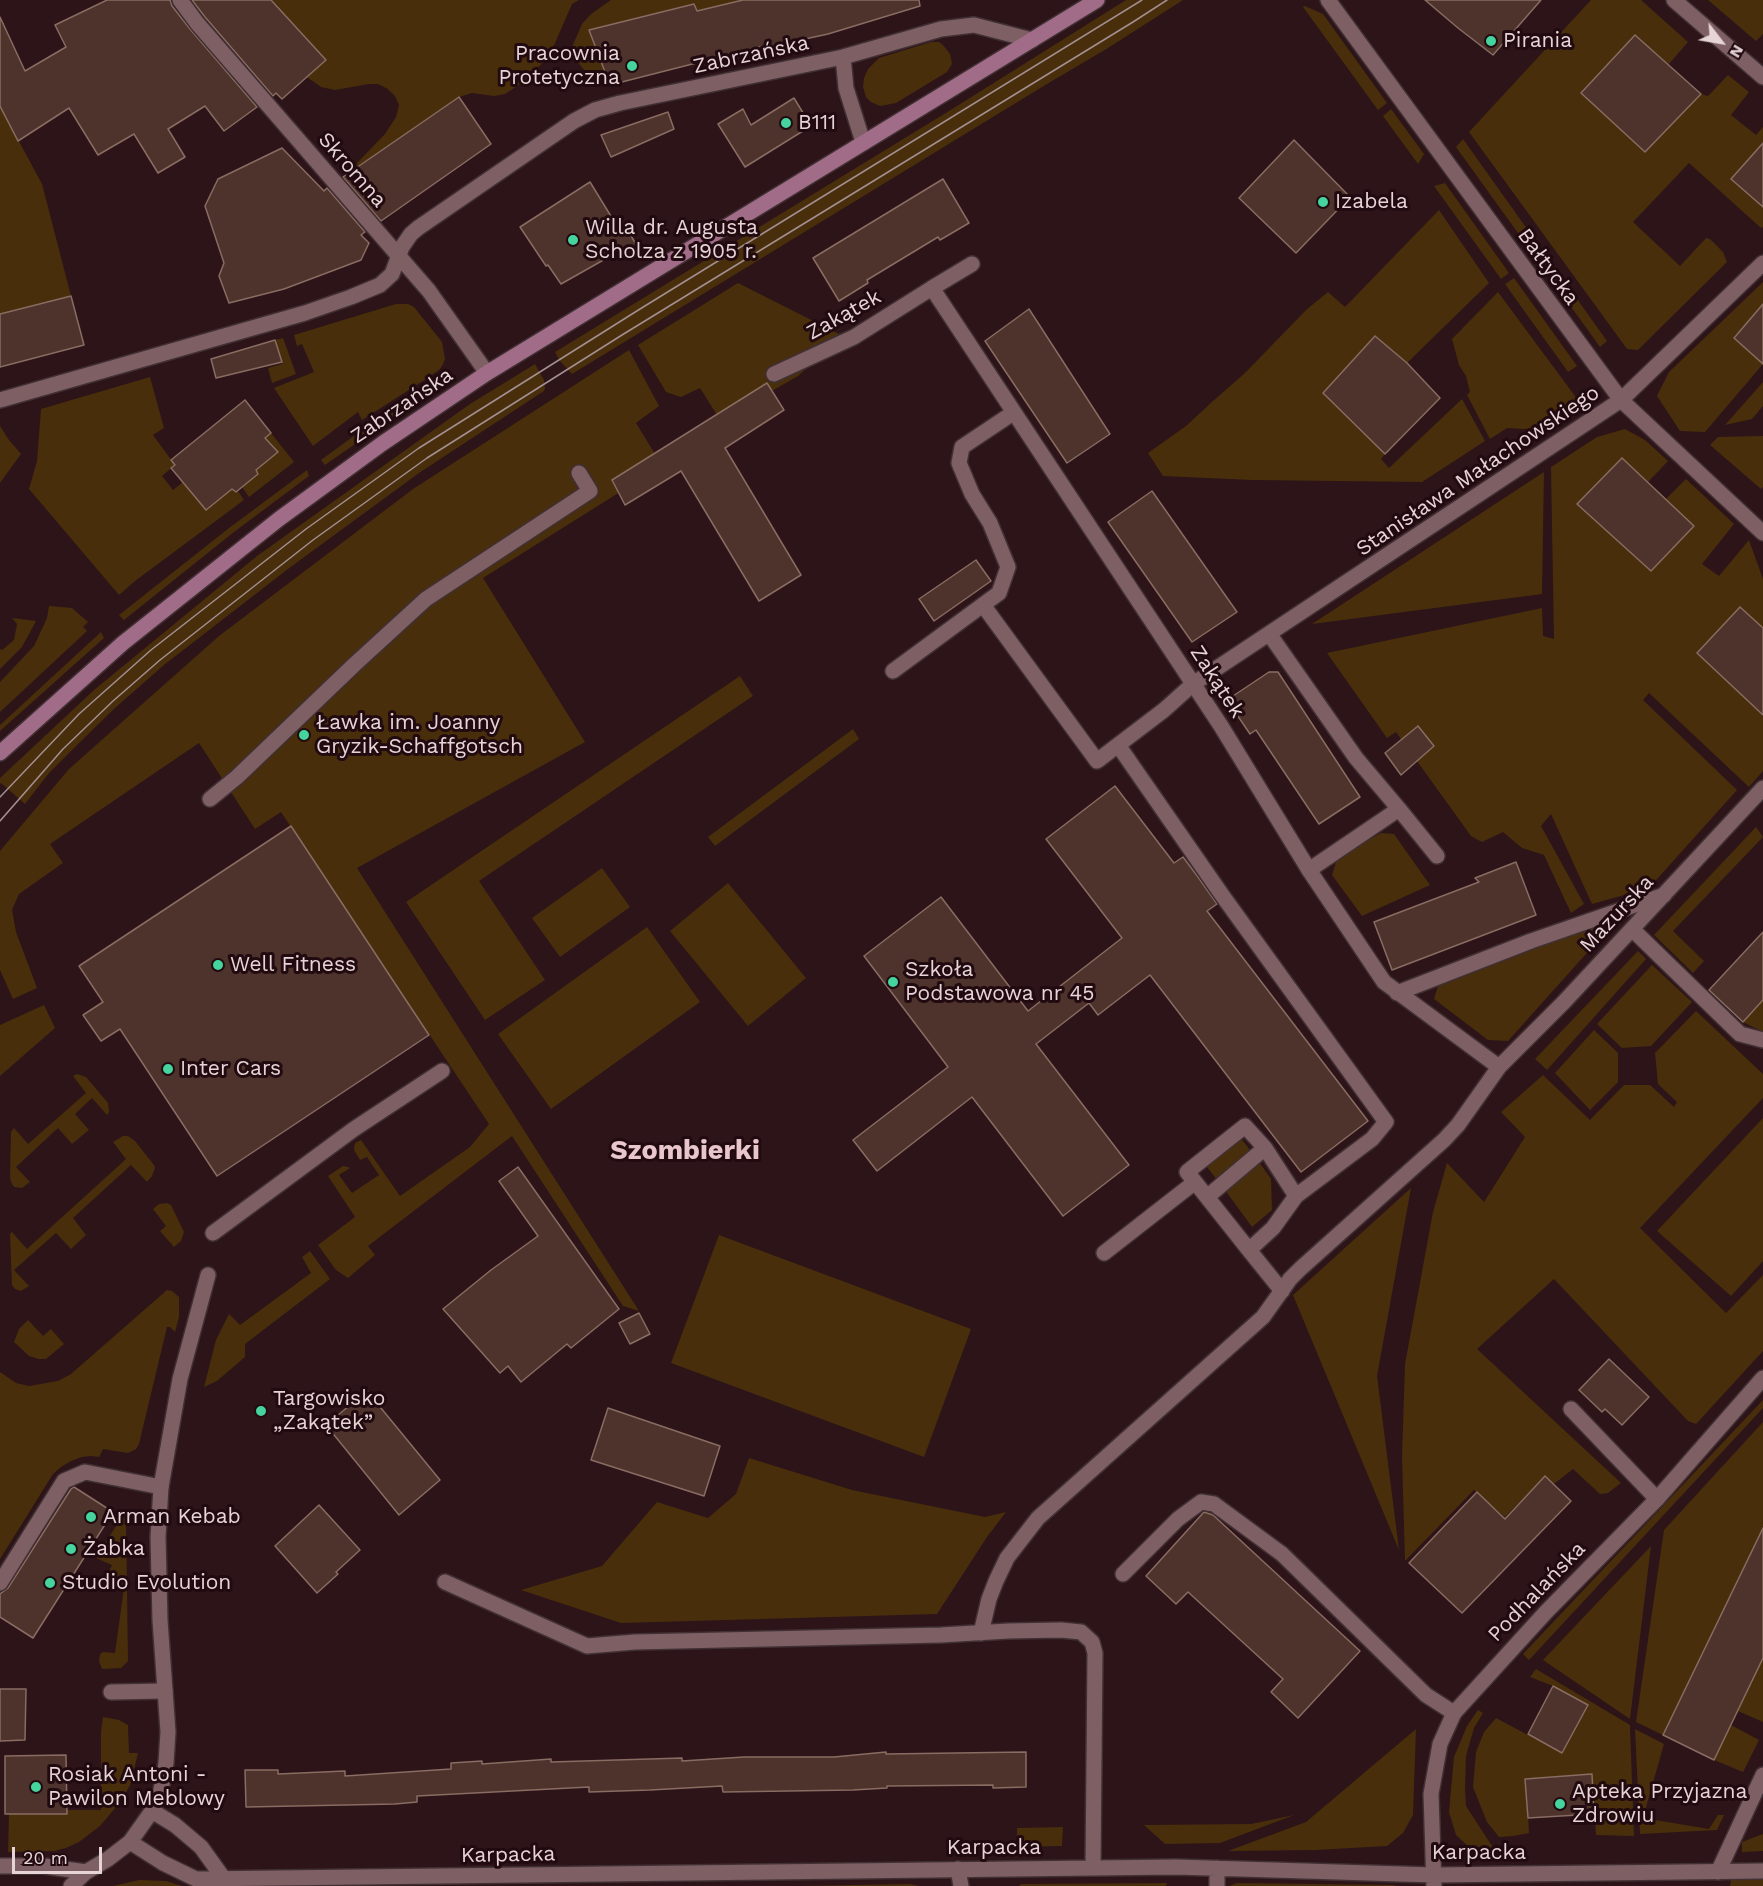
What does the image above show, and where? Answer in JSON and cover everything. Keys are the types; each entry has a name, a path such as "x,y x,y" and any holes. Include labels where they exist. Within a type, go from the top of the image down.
{"street":[{"name":"Skromna","path":"180,0 429,291 487,373"},
{"name":"Zabrzańska","path":"0,753 123,643 279,519 383,443 487,373 1097,0"},
{"name":"Bałtycka","path":"1328,0 1621,400 1763,534"},
{"path":"1674,0 1763,77"},
{"name":"Zabrzańska","path":"0,400 305,313 380,285 392,274 406,241 418,228 574,121 595,110 843,57 941,29 974,25 1032,40"},
{"name":"Zabrzańska","path":"843,57 846,88 863,142"},
{"name":"Stanisława Małachowskiego","path":"983,604 1097,761 1164,710 1193,684 1621,400 1763,262"},
{"name":"Zakątek","path":"774,374 854,337 972,264"},
{"name":"Zakątek","path":"932,288 1221,726 1309,870 1384,982 1499,1067"},
{"path":"893,670 999,593 1008,567 990,523 972,494 959,463 962,447 1013,412"},
{"path":"210,799 237,777 426,598 590,491 579,473"},
{"path":"1270,635 1356,758 1437,856"},
{"path":"1118,745 1222,896 1386,1122 1372,1139 1296,1196 1273,1228 1249,1250"},
{"name":"Mazurska","path":"981,1633 996,1581 1014,1548 1038,1518 1263,1317 1300,1269 1444,1140 1458,1125 1499,1067 1564,1002 1763,788"},
{"path":"1309,870 1399,809"},
{"path":"1397,993 1552,934 1664,895"},
{"path":"1632,929 1740,1034 1763,1040"},
{"path":"213,1233 354,1130 442,1071"},
{"path":"1281,1291 1187,1172 1245,1126 1264,1148 1296,1196"},
{"path":"1207,1197 1264,1148"},
{"path":"1104,1253 1195,1182"},
{"path":"71,1886 86,1872 130,1842 152,1811 161,1790 168,1732 160,1620 158,1537 160,1488 180,1379 208,1275"},
{"name":"Podhalańska","path":"1434,1880 1431,1794 1440,1744 1454,1713 1546,1612 1657,1499 1763,1378"},
{"path":"1571,1409 1657,1499"},
{"path":"0,1583 64,1481 85,1472 160,1488"},
{"path":"1124,1574 1178,1519 1201,1502 1214,1504 1282,1554 1426,1695 1454,1713"},
{"path":"445,1582 587,1646 635,1642 1061,1630 1080,1632 1092,1642 1095,1653 1093,1868"},
{"path":"111,1692 165,1691"},
{"path":"1718,1872 1763,1774"},
{"path":"152,1811 175,1825 201,1848 224,1882"},
{"name":"Karpacka","path":"130,1842 163,1863 196,1879 224,1882 484,1881 958,1869 1093,1868 1216,1868 1434,1880 1763,1870"},
{"path":"0,1866 44,1866 86,1872"},
{"path":"1216,1868 1217,1886"},
{"path":"958,1869 961,1886"}],"shaded area":[{"path":"271,0 579,0 572,4 552,50 531,77 505,94 494,96 472,93 459,97 356,168 357,163 385,134 396,117 399,105 395,96 378,84 335,90 321,87 307,77 326,60"},
{"path":"611,0 743,0 697,11 693,4 589,30 610,85 597,86 572,55 572,47 582,24 591,14"},
{"path":"1126,0 1183,0 572,374 560,361 555,352"},
{"path":"1591,0 1641,0 1688,42 1669,64 1635,36 1645,151 1701,94 1708,96 1728,75 1749,92 1731,115 1756,135 1763,127 1763,143 1731,179 1753,199 1763,188 1763,227 1761,228 1689,163 1633,222 1680,266 1706,238 1723,252 1727,262 1638,350 1627,349 1469,132"},
{"path":"1708,0 1763,0 1763,34 1756,41"},
{"path":"1303,7 1323,14 1387,103 1378,110"},
{"path":"931,42 939,42 950,54 952,64 947,72 896,103 880,106 866,97 863,87 864,78 868,69 879,58"},
{"path":"0,106 42,184 71,296 0,314"},
{"path":"1391,109 1424,154 1418,164 1383,116"},
{"path":"1463,139 1607,341 1600,347 1456,147"},
{"path":"1445,183 1509,273 1501,279 1434,186"},
{"path":"1439,210 1489,283 1407,363 1374,337 1323,393 1385,454 1381,459 1389,468 1462,399 1485,441 1422,482 1252,480 1163,476 1148,453 1186,426 1245,373 1306,310 1328,292 1345,307"},
{"path":"1514,278 1577,366 1568,372 1505,284"},
{"path":"1763,282 1763,304 1734,337 1763,364 1705,432 1680,431 1657,396 1669,372"},
{"path":"738,283 843,336 798,376 772,391 717,415 700,388 681,397 666,392 638,345"},
{"path":"1498,292 1575,396 1577,404 1575,409 1542,430 1507,428 1490,439 1467,395 1470,392 1466,376 1459,365 1452,339"},
{"path":"396,304 408,304 414,307 442,342 445,359 443,364 429,377 362,420 358,412 313,446 274,388 314,372 302,344 297,346 294,335"},
{"path":"283,338 296,374 272,383 268,368 282,364 275,340"},
{"path":"629,350 659,406 636,423 655,454 612,480 620,492 483,578 585,742 357,868 639,1311 623,1306 512,1136 368,1246 375,1255 348,1278 336,1270 318,1245 355,1217 328,1176 343,1166 350,1168 339,1175 352,1193 379,1175 367,1157 360,1160 354,1150 355,1143 361,1140 400,1196 470,1147 489,1124 281,812 255,829 199,743 50,844 63,863 19,894 12,910 16,932 37,988 13,999 0,970 0,851 69,769 219,636 413,489"},
{"path":"535,364 544,380 544,391 419,473 288,569 164,665 115,708 49,773 25,804 0,784 0,778 94,690 257,556 470,404"},
{"path":"150,377 164,428 153,435 175,465 162,476 173,490 183,482 206,510 232,489 235,492 238,491 244,500 119,595 29,489 37,461 41,409"},
{"path":"437,382 437,387 325,465 321,460 377,419"},
{"path":"1763,382 1763,406 1752,419 1725,425"},
{"path":"0,426 21,454 0,483"},
{"path":"1625,429 1645,440 1668,461 1648,482 1622,458 1577,504 1651,571 1694,526 1666,499 1686,479 1734,524 1702,564 1719,576 1749,540 1763,579 1763,628 1740,607 1697,653 1763,715 1763,771 1749,787 1649,693 1643,700 1737,790 1649,888 1592,904 1551,814 1541,826 1584,904 1571,913 1544,855 1522,848 1503,832 1482,842 1471,836 1396,732 1387,738 1327,653 1542,608 1543,636 1554,639 1551,467 1597,437"},
{"path":"271,433 294,462 249,497 242,487 258,474 256,470 277,453 265,438"},
{"path":"1763,436 1763,487 1761,489 1710,445 1718,437"},
{"path":"307,470 309,476 234,532 124,620 119,615 229,528"},
{"path":"1544,472 1542,594 1312,624"},
{"path":"49,606 72,608 88,622 83,627 87,631 0,712 0,682 34,646 47,618"},
{"path":"12,618 36,621 22,647 0,669 0,649 2,650 14,640 17,624"},
{"path":"101,632 104,638 0,731 0,725"},
{"path":"740,676 753,696 479,881 545,980 485,1020 406,902"},
{"path":"853,729 859,739 715,846 708,837"},
{"path":"1756,827 1763,837 1673,931 1704,961 1693,973 1654,935"},
{"path":"1381,833 1394,834 1430,885 1362,916 1332,875 1337,859"},
{"path":"602,868 630,907 560,957 532,918"},
{"path":"728,883 806,978 748,1026 670,931"},
{"path":"1620,916 1508,1041 1488,1040 1434,999 1438,986"},
{"path":"647,927 700,1002 551,1109 498,1034"},
{"path":"1638,951 1646,959 1547,1070 1535,1059"},
{"path":"1652,965 1692,1002 1651,1046 1622,1048 1597,1024"},
{"path":"1763,1000 1763,1032 1743,1022"},
{"path":"44,1005 55,1028 0,1076 0,1025"},
{"path":"1696,1011 1763,1074 1763,1098 1640,1228 1726,1313 1763,1275 1763,1351 1696,1424 1688,1421 1554,1279 1477,1349 1621,1483 1608,1493 1600,1494 1573,1469 1554,1484 1545,1476 1505,1517 1474,1490 1405,1561 1402,1457 1405,1364 1433,1212 1447,1163 1484,1202 1525,1137 1501,1112 1543,1075 1590,1120 1624,1085 1650,1085 1674,1107 1677,1102 1658,1084 1655,1053"},
{"path":"1594,1030 1618,1053 1618,1082 1590,1110 1555,1073"},
{"path":"77,1074 86,1077 108,1103 109,1112 107,1115 92,1098 75,1114 89,1130 72,1144 58,1128 16,1167 30,1182 22,1188 14,1187 10,1177 11,1132 14,1128 28,1144 86,1093 73,1076"},
{"path":"1763,1118 1763,1261 1731,1296 1657,1231"},
{"path":"123,1136 128,1136 135,1141 154,1165 152,1176 147,1182 131,1165 73,1218 86,1235 71,1249 56,1233 14,1270 29,1286 21,1291 15,1289 12,1285 10,1234 12,1232 27,1249 126,1159 113,1142"},
{"path":"1239,1136 1250,1150 1217,1180 1204,1163"},
{"path":"1257,1159 1271,1179 1272,1210 1252,1227 1222,1186"},
{"path":"1411,1188 1377,1376 1399,1550 1293,1295"},
{"path":"159,1204 171,1205 184,1232 181,1241 174,1247 160,1231 166,1226 153,1209"},
{"path":"719,1235 971,1329 924,1457 671,1363"},
{"path":"310,1251 330,1279 245,1344 245,1357 217,1381 204,1387 216,1340 229,1314 240,1325 311,1273 302,1257"},
{"path":"167,1290 179,1297 179,1317 175,1332 167,1327 136,1449 128,1453 103,1449 99,1457 82,1457 61,1467 53,1474 0,1559 0,1372 16,1383 29,1386 58,1381 71,1374"},
{"path":"28,1320 43,1336 51,1329 64,1344 46,1359 29,1356 14,1342 19,1329"},
{"path":"1763,1400 1763,1408 1529,1660 1523,1654"},
{"path":"1763,1422 1763,1528 1663,1735 1636,1722 1664,1530"},
{"path":"749,1458 852,1490 985,1517 1006,1512 937,1614 621,1623 521,1590 602,1566 657,1502 708,1518 736,1494"},
{"path":"121,1518 126,1518 128,1661 121,1668 102,1669 99,1661 100,1654 115,1653 124,1588 105,1583 112,1565 96,1558"},
{"path":"1651,1546 1630,1719 1543,1660"},
{"path":"1763,1659 1763,1722 1738,1711"},
{"path":"1536,1669 1630,1725 1634,1836 1596,1835 1592,1774 1526,1779 1529,1833 1499,1837 1487,1822 1473,1787 1476,1752 1484,1732 1496,1718 1562,1753 1588,1706 1553,1686 1530,1677"},
{"path":"1478,1710 1483,1713 1474,1728 1466,1756 1466,1806 1492,1846 1491,1857 1481,1855 1456,1835 1449,1812 1454,1757 1467,1726"},
{"path":"103,1717 119,1720 128,1725 129,1753 138,1753 131,1783 122,1800 100,1826 79,1842 66,1848 54,1851 8,1852 9,1814 101,1810"},
{"path":"1731,1725 1759,1740 1743,1772 1714,1760"},
{"path":"1416,1729 1413,1815 1403,1833 1387,1846 1228,1851 1306,1822"},
{"path":"1635,1729 1664,1744 1643,1818 1709,1829 1718,1815 1724,1815 1717,1830 1640,1834"},
{"path":"1294,1815 1220,1843 1165,1844 1144,1825 1251,1824"},
{"path":"1063,1827 1062,1846 1017,1847 1017,1828"},
{"path":"1763,1834 1763,1851 1742,1852 1742,1842"},
{"path":"139,1880 166,1881 182,1886 113,1886"},
{"path":"1731,1880 1763,1880 1763,1886 1730,1886"},
{"path":"1167,1883 1166,1886 1019,1886 1021,1884"},
{"path":"1237,1883 1394,1885 1396,1886 1229,1886"},
{"path":"910,1884 920,1886 796,1886"}],"building":[{"path":"107,0 170,0 190,29 257,107 224,131 205,106 168,129 185,157 158,173 134,134 98,155 69,108 18,141 0,106 0,17 25,71 66,47 55,25"},
{"path":"192,0 271,0 326,60 282,99 276,93 273,96"},
{"path":"743,0 919,0 920,6 828,34 768,47 767,45 610,85 589,30 694,4 697,11"},
{"path":"1425,0 1541,0 1493,55"},
{"path":"1635,35 1701,94 1645,152 1581,93"},
{"path":"459,97 491,144 381,221 343,177"},
{"path":"794,98 811,126 745,167 718,124 743,109 751,125"},
{"path":"668,112 674,129 611,157 601,135"},
{"path":"1294,140 1350,197 1296,253 1239,198"},
{"path":"1763,143 1763,207 1731,179"},
{"path":"282,148 324,191 327,188 365,232 361,235 369,243 361,260 284,289 229,303 219,276 224,263 205,206 218,179"},
{"path":"943,179 969,223 940,240 938,237 867,280 868,283 839,301 813,258"},
{"name":"Willa dr. Augusta Scholza z 1905 r.","path":"590,182 617,226 623,222 637,246 617,258 614,254 561,284 520,227"},
{"path":"71,296 84,345 0,367 0,314"},
{"path":"1763,304 1763,364 1734,338"},
{"path":"1029,309 1110,434 1067,463 985,341"},
{"path":"1375,336 1407,363 1440,398 1385,454 1323,393"},
{"path":"275,340 282,362 216,378 211,359"},
{"path":"767,383 784,410 725,448 801,575 759,601 681,471 625,505 612,480"},
{"path":"245,400 271,433 265,438 278,452 256,470 258,474 236,492 232,489 206,510 171,468 175,465 171,460"},
{"path":"1622,458 1694,526 1651,571 1577,504"},
{"path":"1152,491 1237,612 1192,642 1108,522"},
{"path":"976,560 991,581 934,621 919,599"},
{"path":"1740,607 1763,628 1763,715 1697,653"},
{"path":"1269,672 1278,672 1360,797 1319,824 1256,730 1250,734 1227,700"},
{"path":"1418,726 1434,746 1401,775 1385,753"},
{"name":"Szkoła Podstawowa nr 45","path":"1115,786 1174,863 1183,857 1217,904 1207,911 1368,1121 1301,1172 1150,975 1098,1015 1089,1003 1036,1044 1129,1165 1063,1216 972,1097 877,1171 853,1140 948,1067 864,956 941,897 1028,1011 1122,938 1046,839"},
{"path":"291,826 429,1035 217,1176 120,1029 101,1041 83,1015 103,1002 79,966"},
{"path":"1516,862 1536,915 1392,970 1374,922 1479,882 1475,878"},
{"path":"1763,932 1763,1000 1743,1022 1709,990"},
{"path":"518,1167 619,1309 571,1348 567,1344 521,1382 508,1366 500,1373 443,1309 538,1236 499,1181"},
{"path":"639,1313 650,1334 630,1344 619,1323"},
{"path":"1609,1359 1649,1397 1622,1425 1605,1409 1602,1412 1579,1390"},
{"path":"367,1391 440,1480 399,1515 326,1425"},
{"path":"608,1408 720,1446 704,1496 591,1460"},
{"path":"1545,1476 1571,1501 1462,1613 1409,1563 1477,1492 1505,1519"},
{"path":"74,1487 113,1512 33,1638 0,1617 0,1594 8,1588"},
{"path":"319,1505 360,1550 317,1593 275,1546"},
{"path":"1204,1512 1213,1515 1360,1651 1298,1718 1271,1692 1283,1679 1188,1592 1176,1604 1146,1576"},
{"path":"1763,1528 1763,1658 1714,1760 1663,1735"},
{"path":"1553,1686 1588,1705 1562,1753 1528,1734"},
{"path":"0,1689 26,1689 25,1740 0,1741"},
{"path":"886,1752 886,1754 1026,1752 1026,1787 887,1786 887,1788 853,1790 723,1792 722,1786 589,1792 589,1787 417,1796 417,1802 395,1804 246,1807 245,1770 278,1770 278,1774 345,1771 345,1776 451,1769 451,1763 482,1761 482,1764 551,1759 551,1762 682,1758 682,1761 744,1757 834,1757"},
{"path":"66,1755 67,1814 5,1814 5,1756"},
{"path":"1592,1774 1594,1814 1528,1818 1525,1779"}],"tram line":[{"path":"0,797 79,714 151,650 306,529 419,448 1142,0"},
{"path":"0,821 63,749 160,660 313,540 427,458 622,335 1167,0"}],"place":[{"name":"Pirania","path":"1491,41"},
{"name":"Pracownia Protetyczna","path":"632,66"},
{"name":"B111","path":"786,123"},
{"name":"Izabela","path":"1323,202"},
{"name":"Willa dr. Augusta Scholza z 1905 r.","path":"573,240"},
{"name":"Ławka im. Joanny Gryzik-Schaffgotsch","path":"304,735"},
{"name":"Well Fitness","path":"218,965"},
{"name":"Szkoła Podstawowa nr 45","path":"893,982"},
{"name":"Inter Cars","path":"168,1069"},
{"name":"Targowisko „Zakątek”","path":"261,1411"},
{"name":"Arman Kebab","path":"91,1517"},
{"name":"Żabka","path":"71,1549"},
{"name":"Studio Evolution","path":"50,1583"},
{"name":"Rosiak Antoni - Pawilon Meblowy","path":"36,1787"},
{"name":"Apteka Przyjazna Zdrowiu","path":"1560,1804"}],"district":[{"name":"Szombierki","path":"685,1151"}]}
